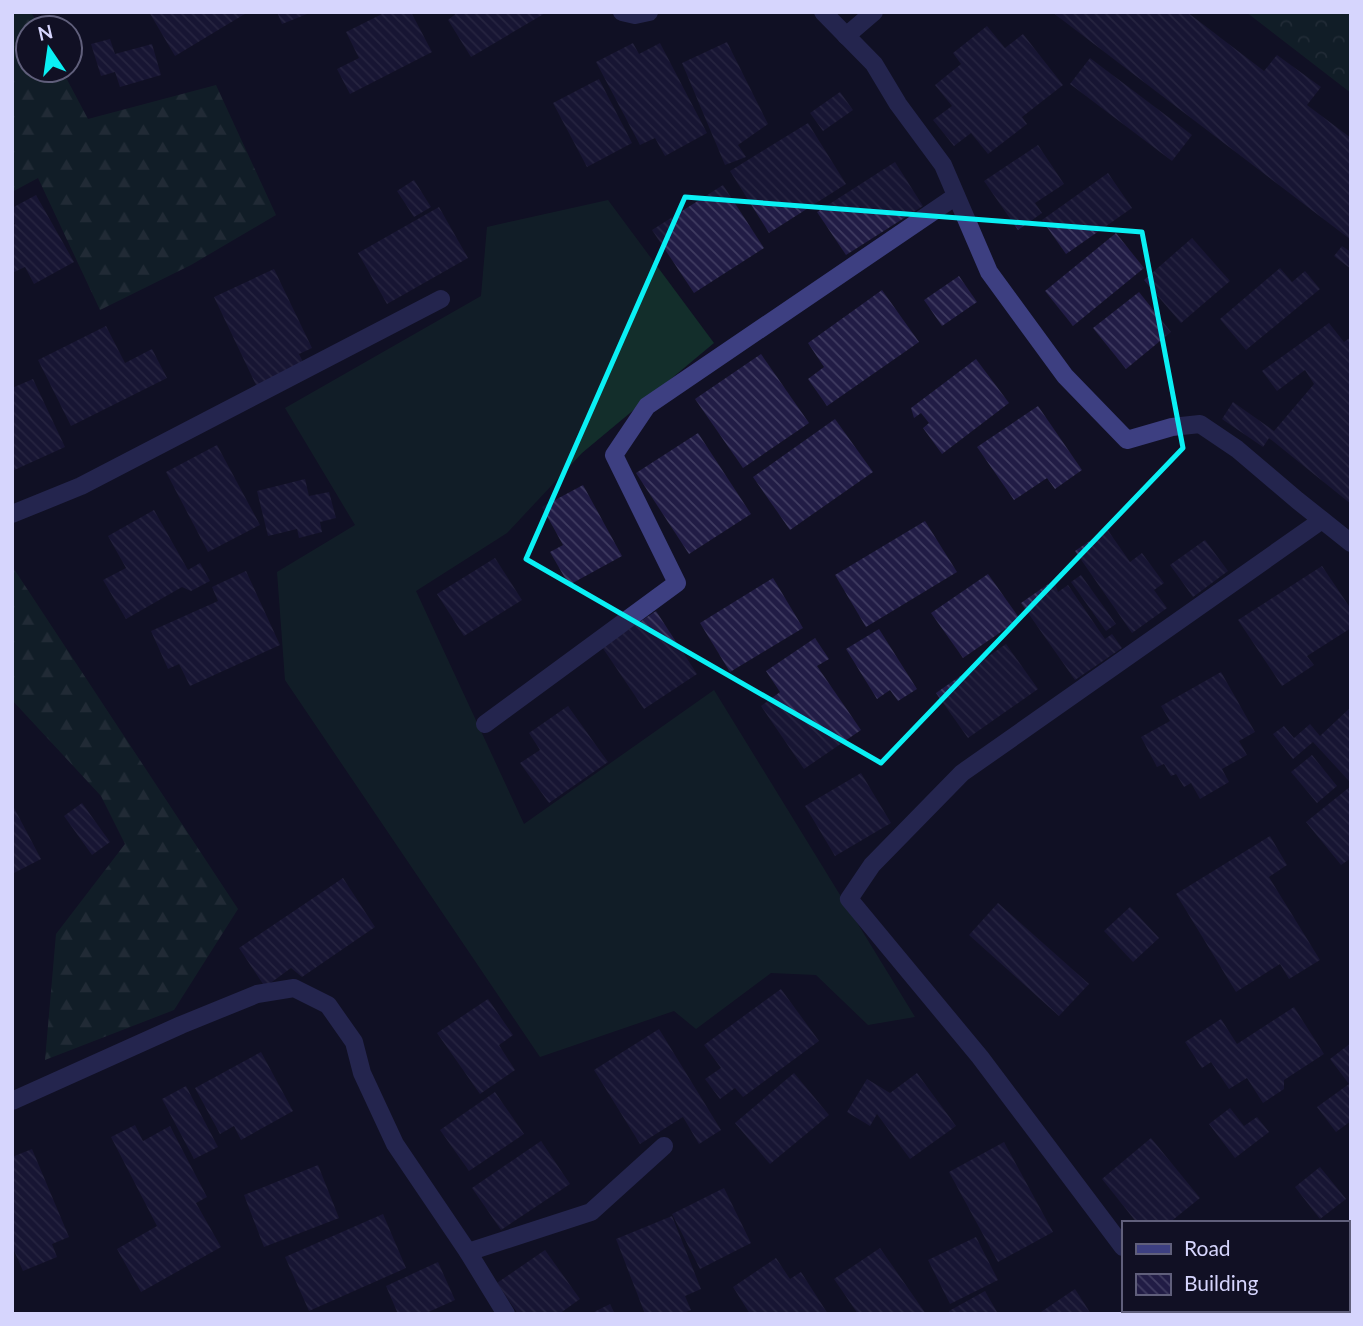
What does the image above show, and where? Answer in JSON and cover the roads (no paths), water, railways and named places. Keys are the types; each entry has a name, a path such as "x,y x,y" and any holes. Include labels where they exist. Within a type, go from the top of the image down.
{"street":[{"path":"622,12 635,15 649,12"},
{"path":"823,12 874,64 898,104 943,165 989,272 1065,376 1127,440 1172,427 1200,424 1237,449 1351,543"},
{"path":"846,36 874,12"},
{"path":"485,724 677,583 614,455 647,406 956,196"},
{"path":"12,514 81,486 441,299"},
{"path":"1122,1246 980,1057 849,899 872,864 962,773 1322,520"},
{"path":"12,1101 257,994 294,988 328,1005 354,1042 362,1073 394,1144 468,1252 506,1314"},
{"path":"468,1252 591,1212 664,1146"}]}
